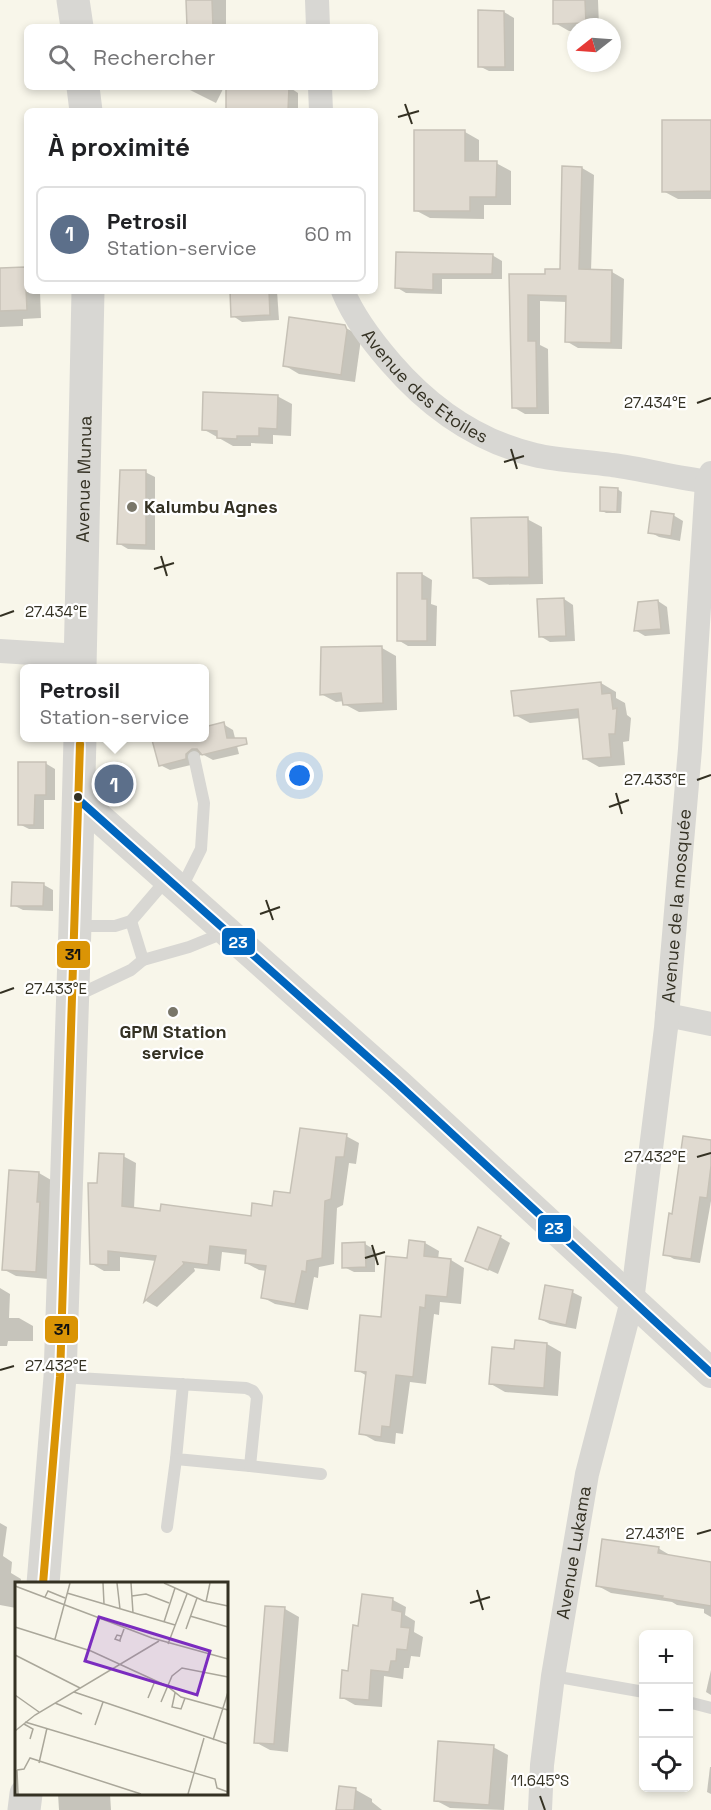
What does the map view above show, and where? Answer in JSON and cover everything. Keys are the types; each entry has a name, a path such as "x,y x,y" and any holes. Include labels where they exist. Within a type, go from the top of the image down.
{"main road":[{"path":"73,0 77,24"},
{"path":"83,90 86,108"},
{"name":"Avenue Munua","path":"80,662 88,294"},
{"path":"43,1582 60,1377 80,742"},
{"path":"24,1810 26,1795"}],"street":[{"path":"317,0 318,24"},
{"path":"320,90 321,108"},
{"name":"Avenue des Etoiles","path":"344,294 370,338 414,388 444,414 466,429 505,446 536,455 710,479"},
{"name":"Avenue de la mosquée","path":"632,1301 667,1015 703,681 710,479"},
{"path":"0,651 80,662"},
{"path":"79,801 397,1083 711,1373"},
{"path":"667,1015 711,1024"},
{"name":"Avenue Lukama","path":"540,1810 542,1765 553,1676 587,1474 632,1301"}],"lane":[{"path":"75,926 115,926 131,921 174,885 201,849 204,802 194,757"},
{"path":"131,921 143,960"},
{"path":"73,998 131,970 143,960 189,948 227,932"},
{"path":"60,1377 246,1388 254,1391 257,1397 250,1466"},
{"path":"167,1527 183,1384"},
{"path":"176,1459 321,1474"},
{"path":"553,1676 639,1691"},
{"path":"693,1703 711,1708"}],"building":[{"path":"186,0 212,0 213,24 187,24"},
{"path":"553,0 585,0 586,18 567,18 567,24 553,24"},
{"path":"478,10 504,11 505,67 478,67"},
{"path":"226,90 289,90 288,108 226,108"},
{"path":"662,120 711,120 711,191 662,192"},
{"path":"414,130 465,130 465,161 497,161 496,197 470,197 470,211 414,211"},
{"path":"562,166 582,167 579,269 612,270 611,343 565,342 566,296 528,295 528,341 536,341 537,408 512,408 509,274 545,274 545,269 560,269"},
{"path":"396,252 493,254 492,274 433,274 433,290 395,288"},
{"path":"24,267 24,294 26,294 27,310 0,311 0,268"},
{"path":"230,294 269,294 270,315 231,317"},
{"path":"289,317 345,325 347,330 341,375 283,366"},
{"path":"203,392 278,395 277,429 259,428 259,436 237,436 237,439 217,438 217,431 202,430"},
{"name":"Kalumbu Agnes","path":"120,470 146,470 146,545 117,544"},
{"path":"600,487 618,488 617,512 600,511"},
{"path":"651,511 674,514 671,536 648,533"},
{"path":"528,517 529,577 473,578 471,518"},
{"path":"397,573 422,573 422,599 427,599 427,641 397,641"},
{"path":"564,598 566,636 539,637 537,599"},
{"path":"658,600 661,629 634,631 638,602"},
{"path":"382,646 383,703 343,705 341,693 320,695 321,647"},
{"path":"601,682 602,694 611,693 613,709 617,708 615,734 609,734 611,757 583,759 578,709 514,716 511,691"},
{"path":"224,722 227,738 246,738 247,744 202,755 197,749 192,749 186,754 186,759 159,766 153,742 209,742 209,726"},
{"path":"18,762 46,762 46,795 35,795 34,825 18,825"},
{"path":"12,882 44,883 43,906 11,906"},
{"path":"300,1128 347,1134 344,1157 336,1157 331,1199 325,1201 322,1258 307,1261 306,1272 302,1271 295,1304 261,1298 266,1266 245,1263 246,1250 210,1246 208,1265 183,1262 184,1264 144,1302 156,1256 108,1251 108,1265 90,1264 88,1183 97,1183 99,1153 124,1154 122,1206 160,1211 161,1204 251,1216 252,1203 272,1206 274,1191 290,1193"},
{"path":"683,1136 711,1140 707,1198 700,1197 691,1259 663,1255 669,1213 672,1214"},
{"path":"9,1170 39,1172 37,1202 40,1202 36,1272 2,1270"},
{"path":"478,1227 501,1236 488,1270 465,1261"},
{"path":"409,1240 425,1242 424,1256 451,1259 447,1297 426,1295 425,1308 420,1307 413,1377 396,1375 390,1427 382,1426 381,1437 359,1434 366,1372 355,1371 360,1315 381,1317 386,1256 407,1258"},
{"path":"365,1242 366,1267 342,1268 342,1243"},
{"path":"545,1285 573,1290 566,1325 539,1319"},
{"path":"515,1340 547,1343 544,1388 489,1384 492,1347 514,1349"},
{"path":"602,1539 659,1547 658,1553 711,1562 711,1606 596,1586"},
{"path":"362,1594 393,1598 392,1610 402,1612 401,1627 410,1628 407,1650 397,1649 396,1661 391,1661 389,1672 371,1670 369,1700 340,1698 342,1670 348,1671 353,1625 358,1626"},
{"path":"265,1606 285,1607 274,1744 254,1743"},
{"path":"438,1741 494,1745 489,1805 434,1801"},
{"path":"339,1786 356,1788 354,1810 336,1810"}],"transit line":[{"name":"31","path":"43,1582 60,1377 80,744"},
{"name":"23","path":"79,800 397,1083 711,1373"}],"place":[{"name":"Kalumbu Agnes","path":"132,507"},
{"name":"Petrosil","path":"114,784"},
{"name":"GPM Station service","path":"173,1012"}]}
